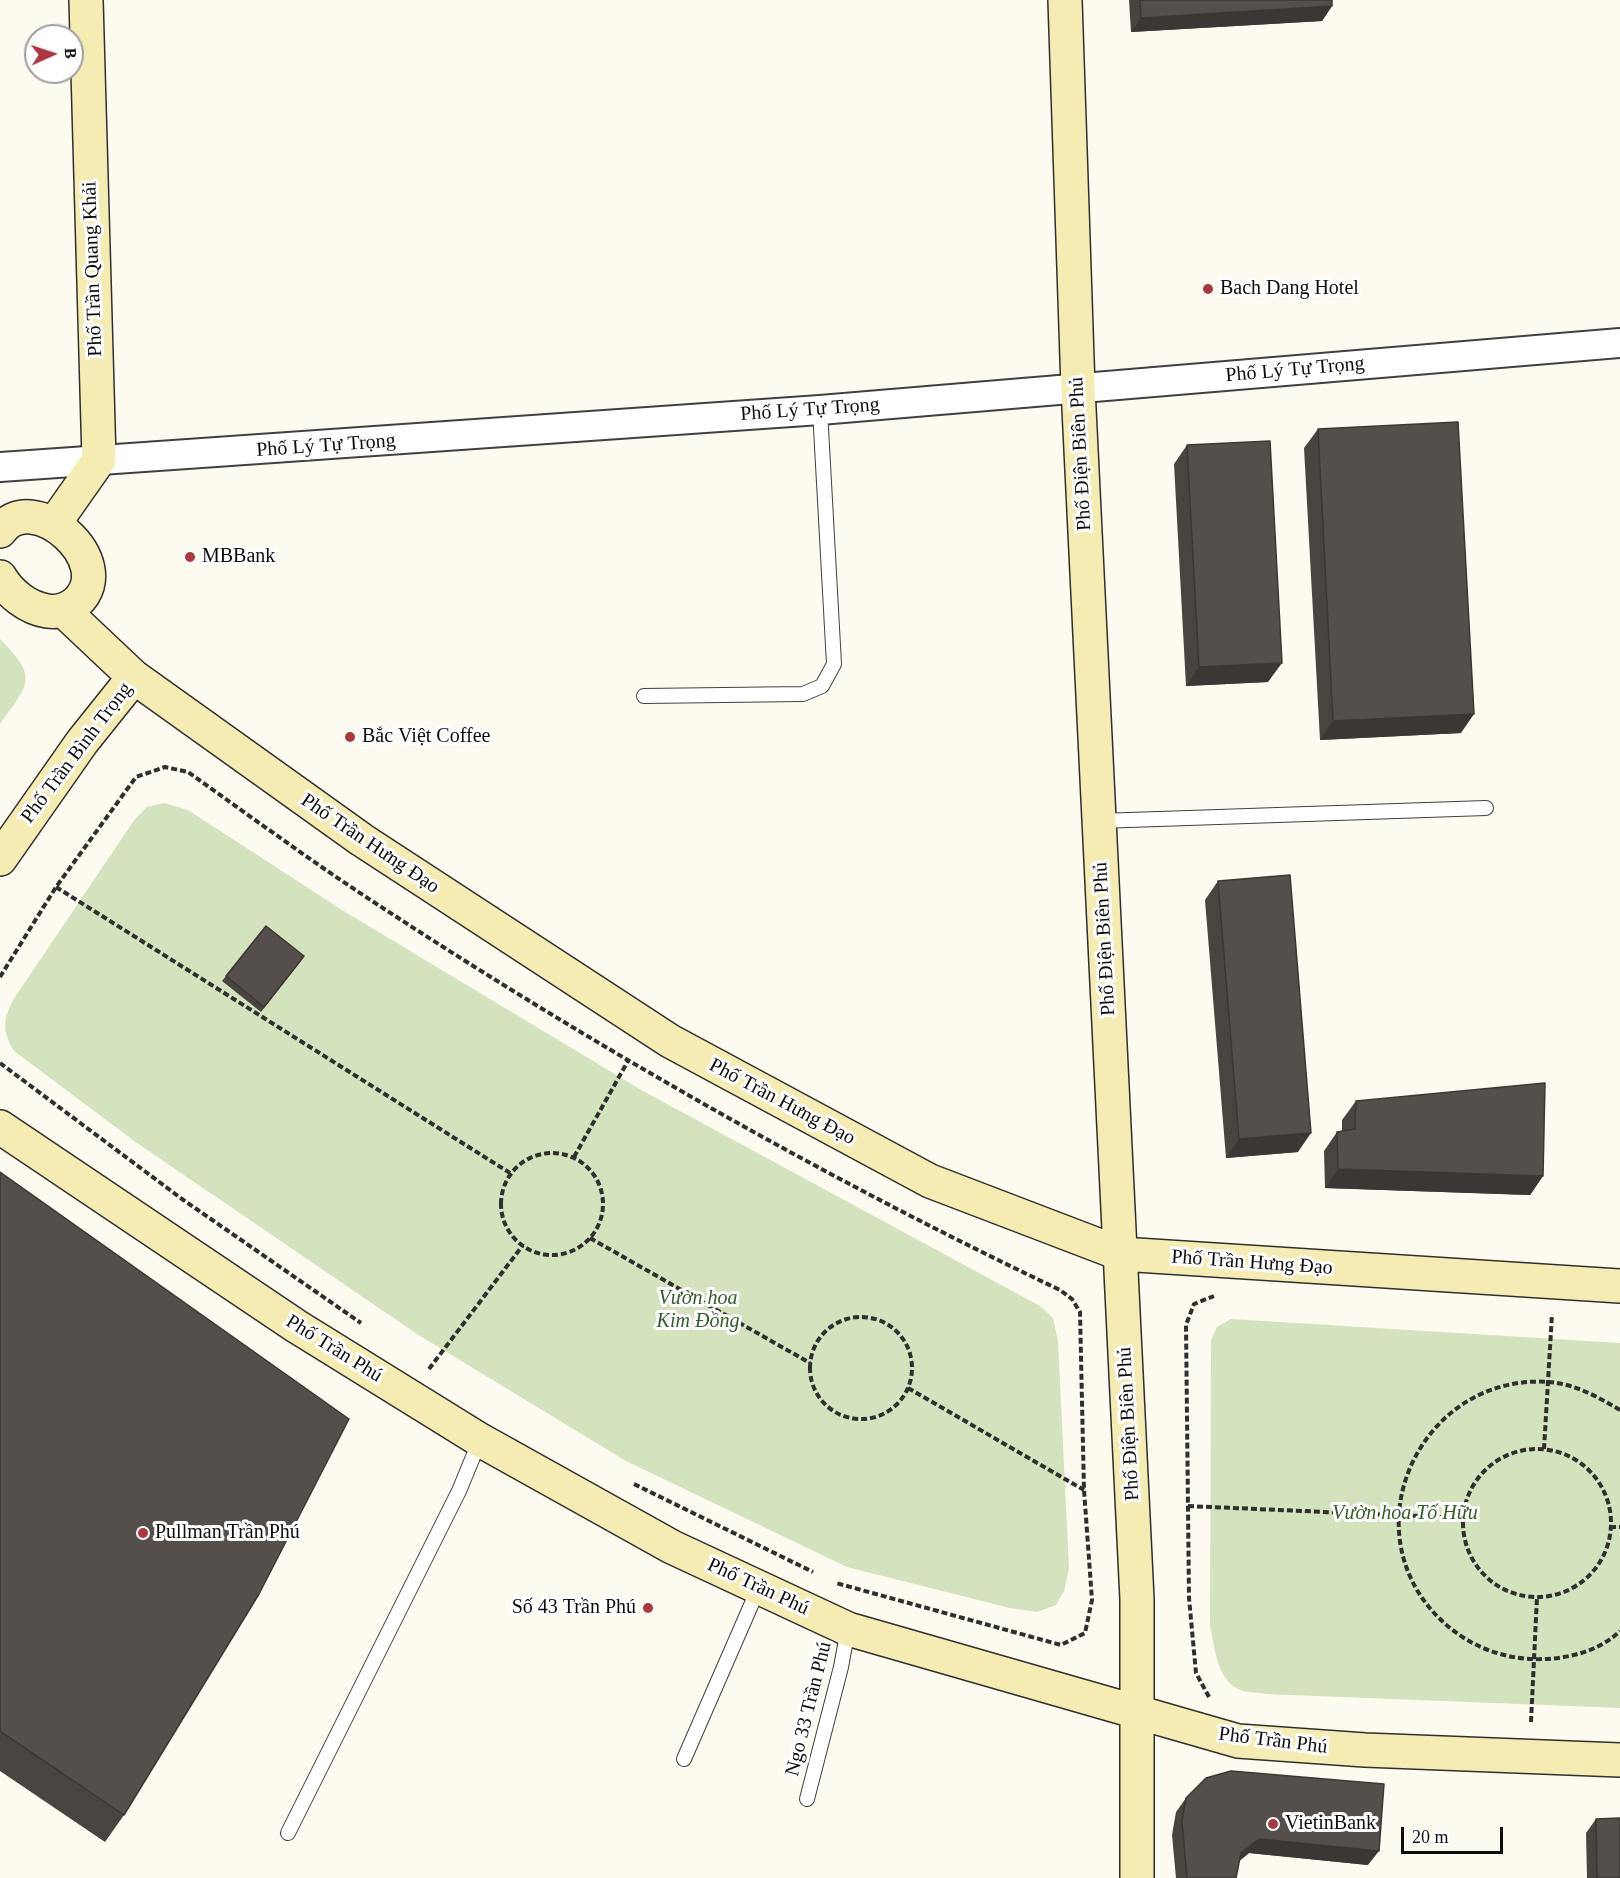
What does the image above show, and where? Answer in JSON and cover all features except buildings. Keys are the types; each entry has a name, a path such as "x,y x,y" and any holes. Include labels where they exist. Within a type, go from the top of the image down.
{"main road":[{"name":"Phố Trần Quang Khải","path":"86,0 99,460"},
{"name":"Phố Điện Biên Phủ","path":"1065,0 1078,388 1137,1599 1137,1878"},
{"path":"54,525 99,460"},
{"path":"0,531 10,522 20,519 41,519 54,525 73,540 88,567 88,579 81,598 63,610 46,611 25,602 8,588 0,577"},
{"name":"Phố Trần Hưng Đạo","path":"63,610 134,677 362,840 670,1041 930,1181 1121,1254 1620,1286"},
{"name":"Phố Trần Bình Trọng","path":"0,859 82,742 134,677"},
{"name":"Phố Trần Phú","path":"0,1126 297,1326 480,1440 672,1547 848,1629 1238,1741 1365,1750 1620,1760"}],"street":[{"name":"Phố Lý Tự Trọng","path":"0,467 820,410 1620,342"}],"lane":[{"path":"644,696 803,694 822,686 834,664 820,410"},
{"path":"1099,820 1486,808"},
{"path":"288,1833 459,1491 480,1440"},
{"path":"684,1759 759,1587"},
{"name":"Ngo 33 Trần Phú","path":"807,1799 841,1667 848,1629"}],"path":[{"path":"0,977 56,887 136,777 165,767 188,772 362,895 628,1061 936,1231 1060,1290 1072,1299 1080,1312 1084,1490 1092,1600 1084,1633 1061,1645 833,1582"},
{"path":"56,887 510,1173"},
{"path":"574,1157 628,1061"},
{"path":"0,1063 182,1199 369,1329"},
{"path":"557,1152 574,1157 599,1182 603,1205 600,1222 590,1238 576,1249 556,1255 538,1253 523,1245 510,1233 502,1216 501,1198 510,1173 523,1161 539,1154 557,1152"},
{"path":"590,1238 810,1363"},
{"path":"428,1370 523,1245"},
{"path":"1216,1295 1194,1304 1186,1324 1189,1598 1196,1673 1209,1696 1218,1701"},
{"path":"1540,1313 1561,1314"},
{"path":"1544,1449 1550,1382 1552,1313"},
{"path":"866,1317 883,1321 907,1347 912,1370 908,1388 899,1402 885,1413 865,1419 847,1418 831,1410 819,1397 811,1381 810,1363 819,1338 831,1326 847,1318 866,1317"},
{"path":"418,1363 438,1375"},
{"path":"1620,1410 1591,1392 1550,1382 1505,1385 1463,1402 1430,1432 1407,1471 1398,1515 1403,1559 1422,1599 1452,1632 1491,1653 1534,1660 1576,1655 1620,1631"},
{"path":"908,1388 1084,1490"},
{"path":"1544,1449 1566,1455 1585,1466 1600,1483 1608,1504 1610,1527 1606,1548 1596,1568 1579,1583 1560,1593 1537,1597 1514,1593 1492,1582 1476,1564 1466,1542 1463,1518 1468,1495 1481,1474 1498,1459 1513,1453 1544,1449"},
{"path":"628,1481 824,1577"},
{"path":"1188,1506 1463,1518"},
{"path":"1610,1527 1620,1527"},
{"path":"1531,1725 1537,1597"},
{"path":"1523,1725 1542,1725"}],"green space":[{"path":"0,639 21,663 26,681 18,699 0,724"},
{"name":"Vườn hoa Kim Đồng","path":"164,803 188,810 342,910 643,1091 1040,1306 1053,1318 1058,1341 1069,1568 1064,1591 1056,1605 1037,1612 1010,1608 847,1567 626,1461 417,1334 137,1143 14,1051 7,1037 5,1026 13,1000 135,819 147,807"},
{"name":"Vườn hoa Tố Hữu","path":"1231,1319 1620,1343 1620,1708 1266,1694 1241,1690 1225,1678 1215,1651 1210,1625 1211,1340 1217,1327"}],"place":[{"name":"Bach Dang Hotel","path":"1208,289"},
{"name":"MBBank","path":"190,557"},
{"name":"Bắc Việt Coffee","path":"350,737"},
{"name":"Pullman Trần Phú","path":"143,1533"},
{"name":"Số 43 Trần Phú","path":"648,1608"},
{"name":"VietinBank","path":"1273,1824"}]}
